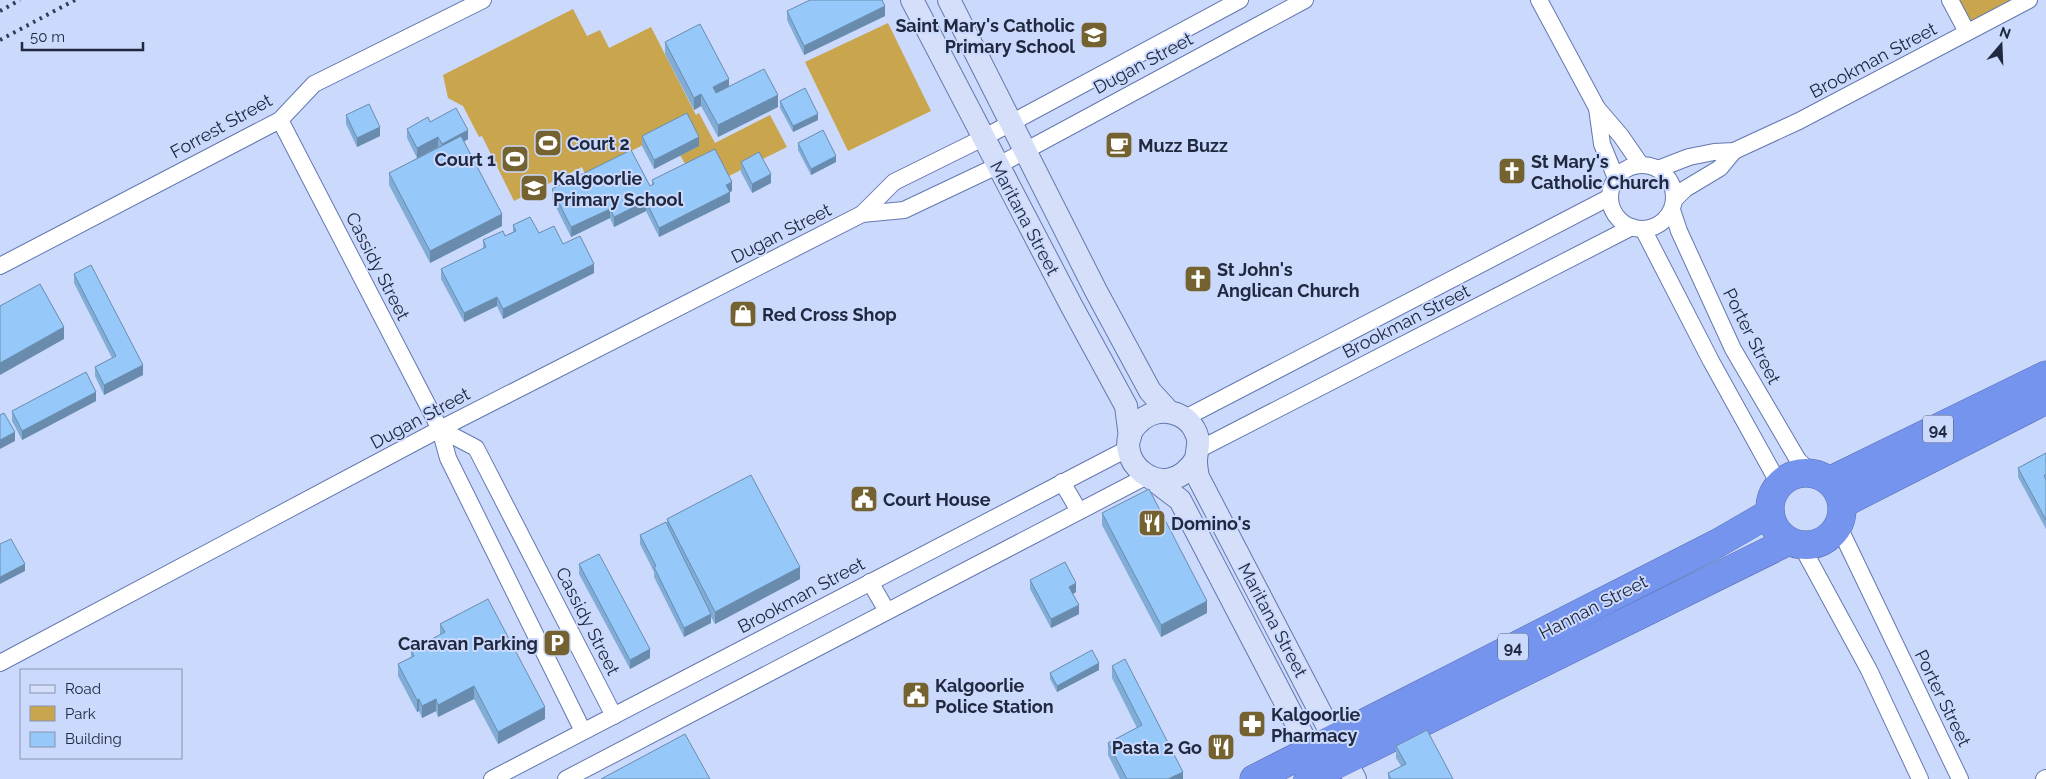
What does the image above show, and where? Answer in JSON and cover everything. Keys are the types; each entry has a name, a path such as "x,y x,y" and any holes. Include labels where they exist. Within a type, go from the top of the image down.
{"highway":[{"name":"94","path":"1830,496 1953,422 2046,375"},
{"name":"94","path":"1830,496 2046,400"},
{"name":"94","path":"1779,484 1788,477 1799,473 1830,496"},
{"path":"1779,484 1771,498 1770,513 1777,529 1796,543"},
{"name":"94","path":"1796,543 1816,544 1829,537 1830,496"},
{"name":"Hannan Street","path":"1328,765 1770,513"},
{"name":"Hannan Street","path":"1254,779 1328,765 1796,543"}],"main road":[{"name":"Maritana Street","path":"912,0 997,166 1126,406 1129,442"},
{"name":"Maritana Street","path":"949,0 1010,124 1150,391 1177,415"},
{"path":"1155,412 1177,415 1195,432 1197,455 1189,469 1180,477 1168,480 1149,477 1140,472 1131,458 1129,442 1135,426 1144,417 1155,412"},
{"name":"Maritana Street","path":"1197,455 1198,477 1328,765"},
{"name":"Maritana Street","path":"1149,477 1180,500 1328,765"}],"street":[{"name":"Forrest Street","path":"0,266 280,120 314,84 483,0"},
{"name":"Dugan Street","path":"0,663 440,430 862,214 894,182 1010,124 1240,0"},
{"name":"Dugan Street","path":"862,214 904,210 997,166 1305,0"},
{"path":"1539,0 1597,108 1641,165"},
{"path":"1950,0 1967,32"},
{"name":"Brookman Street","path":"1658,169 1689,157 1714,152 1734,151 1798,121 2029,0"},
{"path":"1597,108 1602,144 1616,178"},
{"name":"Cassidy Street","path":"280,120 440,430 448,458 583,731"},
{"name":"Brookman Street","path":"1673,204 1685,189 1720,168 1734,151"},
{"path":"1641,165 1658,169 1667,177 1673,187 1673,204 1660,223 1655,226 1637,228 1621,221 1614,212 1610,198 1611,189 1616,178 1624,170 1641,165"},
{"name":"Brookman Street","path":"1177,415 1610,198"},
{"name":"Porter Street","path":"1673,204 1679,231 1733,349 1798,460 1830,496 1960,779"},
{"path":"1637,228 1779,484"},
{"name":"Brookman Street","path":"1197,455 1637,228"},
{"name":"Cassidy Street","path":"440,430 476,448 614,716"},
{"name":"Brookman Street","path":"492,779 1062,482 1129,442"},
{"path":"566,779 1079,511 1149,477"},
{"path":"1062,482 1079,511"},
{"path":"1796,543 1869,670 1920,779"},
{"path":"870,582 887,611"}],"green space":[{"path":"1950,0 2029,0 1967,32"},
{"path":"573,9 587,36 600,30 609,48 651,27 696,115 699,113 715,143 770,115 787,147 725,178 689,171 680,155 687,123 585,174 582,167 514,201 482,136 479,137 463,106 448,98 443,75"},
{"path":"888,23 931,111 848,151 805,62"}],"building":[{"path":"810,0 882,0 885,6 804,46 787,11"},
{"path":"700,24 729,79 713,87 716,93 764,69 778,95 718,125 701,94 694,98 665,42"},
{"path":"805,88 818,114 793,126 780,101"},
{"path":"369,104 380,127 357,138 346,115"},
{"path":"456,108 468,130 442,144 438,137 417,148 407,129 428,117 430,122"},
{"path":"687,113 699,137 654,160 642,136"},
{"path":"823,130 836,156 811,169 798,143"},
{"name":"Muzz Buzz","path":"1129,133 1132,140 1111,151 1107,143"},
{"path":"461,136 502,214 430,251 389,173"},
{"path":"715,149 732,182 726,185 730,192 659,228 646,201 614,217 610,209 571,227 552,189 631,150 650,186 654,184 652,180"},
{"path":"759,152 771,174 752,184 741,162"},
{"path":"530,217 539,233 554,226 563,244 580,236 594,264 503,309 497,297 464,313 441,269 486,247 483,240 503,231 505,236 516,231 513,225"},
{"path":"91,265 143,365 104,385 95,367 116,356 74,274"},
{"path":"40,284 64,327 0,363 0,306"},
{"path":"86,372 96,392 22,431 12,411"},
{"path":"4,413 15,432 0,440 0,415"},
{"path":"2046,453 2046,474 2044,476 2046,480 2046,520 2018,468"},
{"path":"751,475 800,567 715,612 667,519"},
{"path":"1149,489 1207,601 1161,625 1102,513"},
{"path":"666,522 711,614 684,628 640,535"},
{"path":"11,539 25,564 0,577 0,544"},
{"path":"599,554 650,649 630,660 579,564"},
{"path":"1065,562 1076,583 1069,587 1079,605 1051,619 1030,580"},
{"path":"488,599 545,707 498,732 474,686 438,705 436,699 422,706 398,664 414,656 411,650 445,632 440,624"},
{"path":"1092,650 1099,663 1057,686 1050,673"},
{"path":"1125,659 1183,772 1168,779 1127,779 1108,743 1142,725 1112,666"},
{"path":"1427,730 1453,779 1391,779 1388,773 1406,764 1396,746"},
{"path":"685,734 710,779 601,779"}],"railway":[{"path":"0,11 20,0"},
{"path":"0,40 75,0"}],"place":[{"name":"Saint Mary's Catholic Primary School","path":"1094,35"},
{"name":"Court 2","path":"548,143"},
{"name":"Muzz Buzz","path":"1119,145"},
{"name":"Court 1","path":"515,159"},
{"name":"St Mary's Catholic Church","path":"1512,171"},
{"name":"Kalgoorlie Primary School","path":"534,188"},
{"name":"St John's Anglican Church","path":"1198,279"},
{"name":"Red Cross Shop","path":"743,314"},
{"name":"Court House","path":"864,499"},
{"name":"Domino's","path":"1152,523"},
{"name":"Caravan Parking","path":"557,643"},
{"name":"Kalgoorlie Police Station","path":"916,695"},
{"name":"Kalgoorlie Pharmacy","path":"1252,724"},
{"name":"Pasta 2 Go","path":"1221,747"}]}
